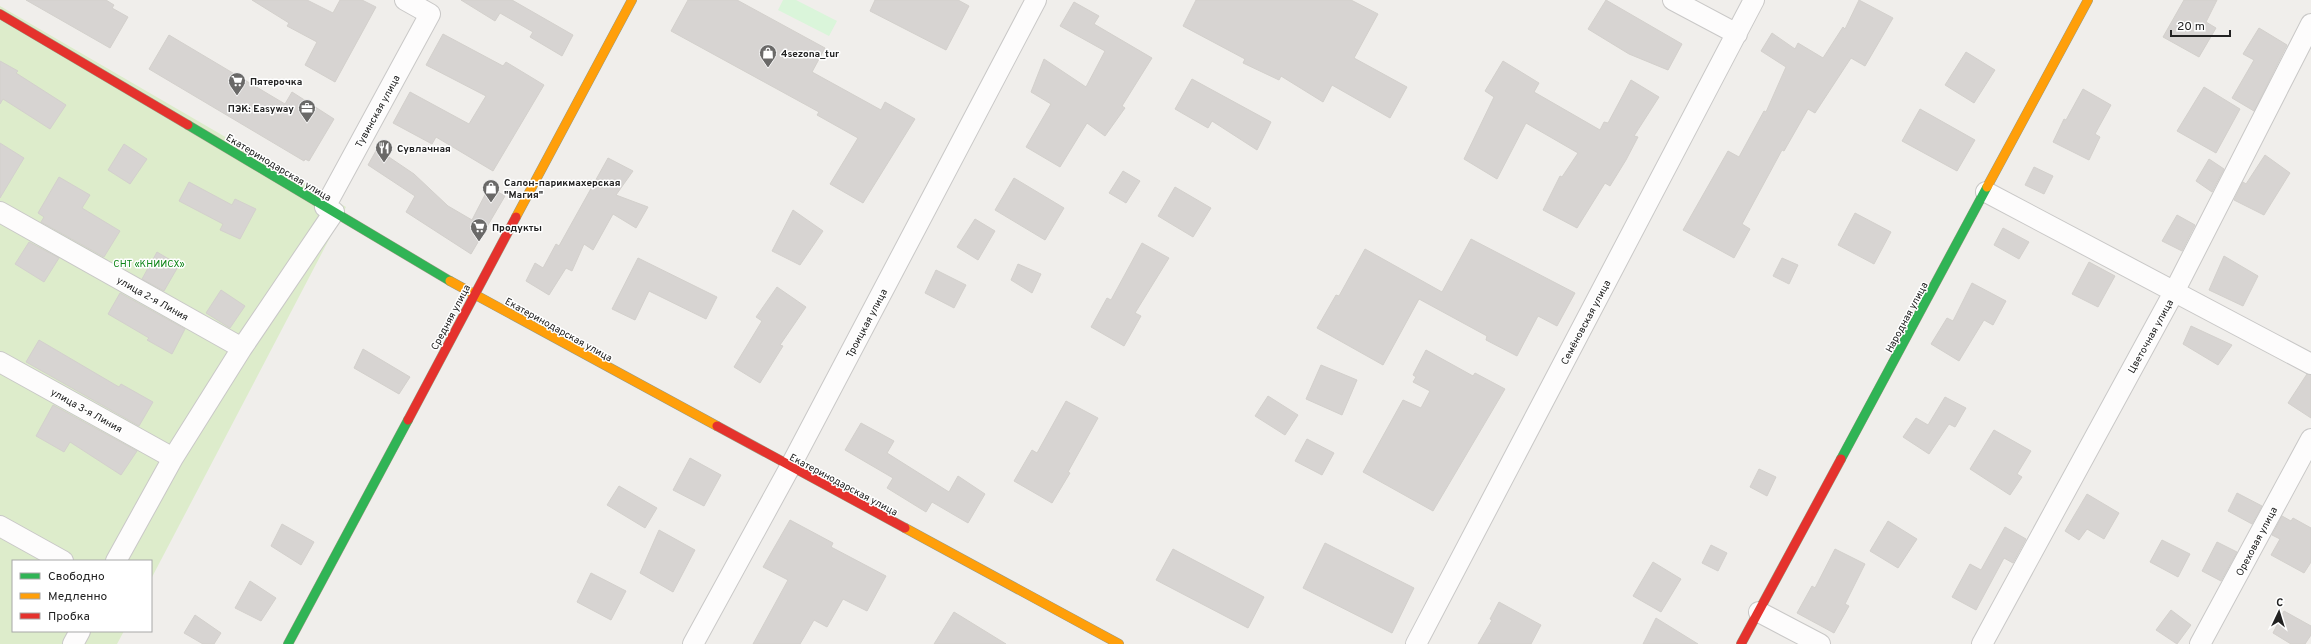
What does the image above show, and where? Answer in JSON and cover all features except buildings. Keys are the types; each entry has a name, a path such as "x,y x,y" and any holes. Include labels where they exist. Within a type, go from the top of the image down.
{"street":[{"name":"Средняя улица","path":"288,644 632,0"},
{"name":"Троицкая улица","path":"693,644 790,468 1036,0"},
{"path":"1673,0 1737,34"},
{"name":"Семёновская улица","path":"1416,644 1754,0"},
{"name":"Народная улица","path":"1741,644 1986,192 2088,0"},
{"name":"Тувинская улица","path":"117,560 173,458 330,210 419,6"},
{"name":"Екатеринодарская улица","path":"0,14 474,295 790,468 1119,644"},
{"name":"Цветочная улица","path":"1982,644 2174,292 2311,24"},
{"path":"1986,192 2311,364"},
{"name":"улица 2-я Линия","path":"0,212 242,348"},
{"name":"улица 3-я Линия","path":"0,362 173,458"},
{"name":"Ореховая улица","path":"2200,644 2311,439"},
{"path":"0,526 61,560"},
{"path":"1759,612 1820,644"},
{"path":"73,644 79,632"}],"green space":[{"path":"783,0 796,0 837,21 829,36 778,10"},
{"name":"СНТ «КНИИСХ»","path":"0,6 346,207 152,577 152,560 12,560 12,632 123,632 117,644 0,644"}],"traffic: fast":[{"path":"188,125 450,281"},
{"path":"1841,459 1987,187"},
{"path":"288,644 408,420"}],"traffic: slow":[{"path":"516,217 632,0"},
{"path":"1987,187 2088,0"},
{"path":"450,281 717,426"},
{"path":"905,528 1119,644"}],"traffic: jam":[{"path":"0,14 188,125"},
{"path":"408,420 516,217"},
{"path":"717,426 905,528"},
{"path":"1741,644 1841,459"}],"place":[{"name":"4sezona_tur","path":"768,68"},
{"name":"Пятерочка","path":"237,96"},
{"name":"ПЭК: Easyway","path":"307,123"},
{"name":"Сувлачная","path":"384,163"},
{"name":"Салон-парикмахерская \"Магия\"","path":"491,203"},
{"name":"Продукты","path":"479,242"}]}
